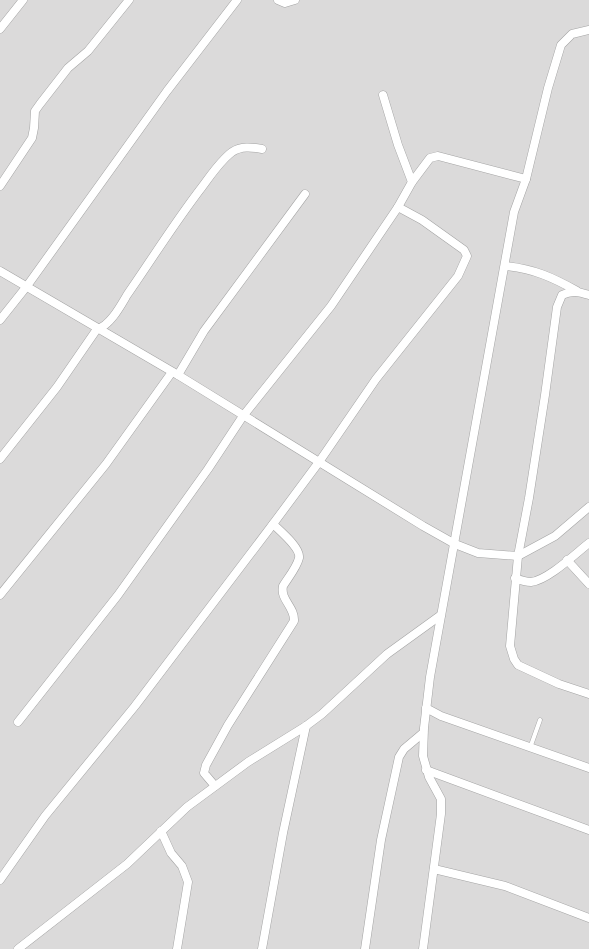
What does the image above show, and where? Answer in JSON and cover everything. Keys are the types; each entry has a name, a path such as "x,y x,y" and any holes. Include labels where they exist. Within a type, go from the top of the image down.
{"street":[{"path":"0,29 23,0"},
{"path":"0,186 32,138 35,112 40,104 68,68 88,51 129,0"},
{"path":"0,320 27,286 167,90 236,0"},
{"path":"278,0 285,3 294,0"},
{"path":"432,949 424,948 441,806 438,793 426,770 423,751 426,708 514,212 526,179 548,88 561,45 572,34 589,30"},
{"path":"382,94 412,182"},
{"path":"0,459 57,388 97,329 104,326 122,303 182,213 218,165 240,148 262,149"},
{"path":"18,722 118,595 208,470 243,416 331,306 398,207 412,182 430,158 438,156 526,179"},
{"path":"0,595 106,464 175,374 204,331 305,194"},
{"path":"0,880 45,816 135,706 273,524 319,462 376,379 458,276 467,258 464,250 422,220 398,207"},
{"path":"505,266 525,268 542,273 589,295"},
{"path":"0,271 175,374 455,544 478,553 518,556 555,536 589,507"},
{"path":"558,280 562,295 556,313 529,498 518,556 510,646 514,659 518,664 534,674 589,694"},
{"path":"562,295 567,292 577,291"},
{"path":"216,786 205,775 206,765 228,725 294,621 293,611 285,601 282,591 300,555 298,549 273,524"},
{"path":"516,578 525,581 536,581 554,570 589,543"},
{"path":"567,560 589,584"},
{"path":"18,949 127,864 187,807 248,762 306,726 347,693 387,654 442,615"},
{"path":"426,708 441,716 589,768"},
{"path":"262,949 283,833 306,726"},
{"path":"365,949 381,840 399,757 404,749 423,733"},
{"path":"426,770 589,830"},
{"path":"161,831 171,853 182,866 188,882 177,949"},
{"path":"434,869 505,886 589,918"}],"lane":[{"path":"530,748 540,720"}],"shaded area":[{"path":"0,0 589,0 589,949 0,949"}]}
